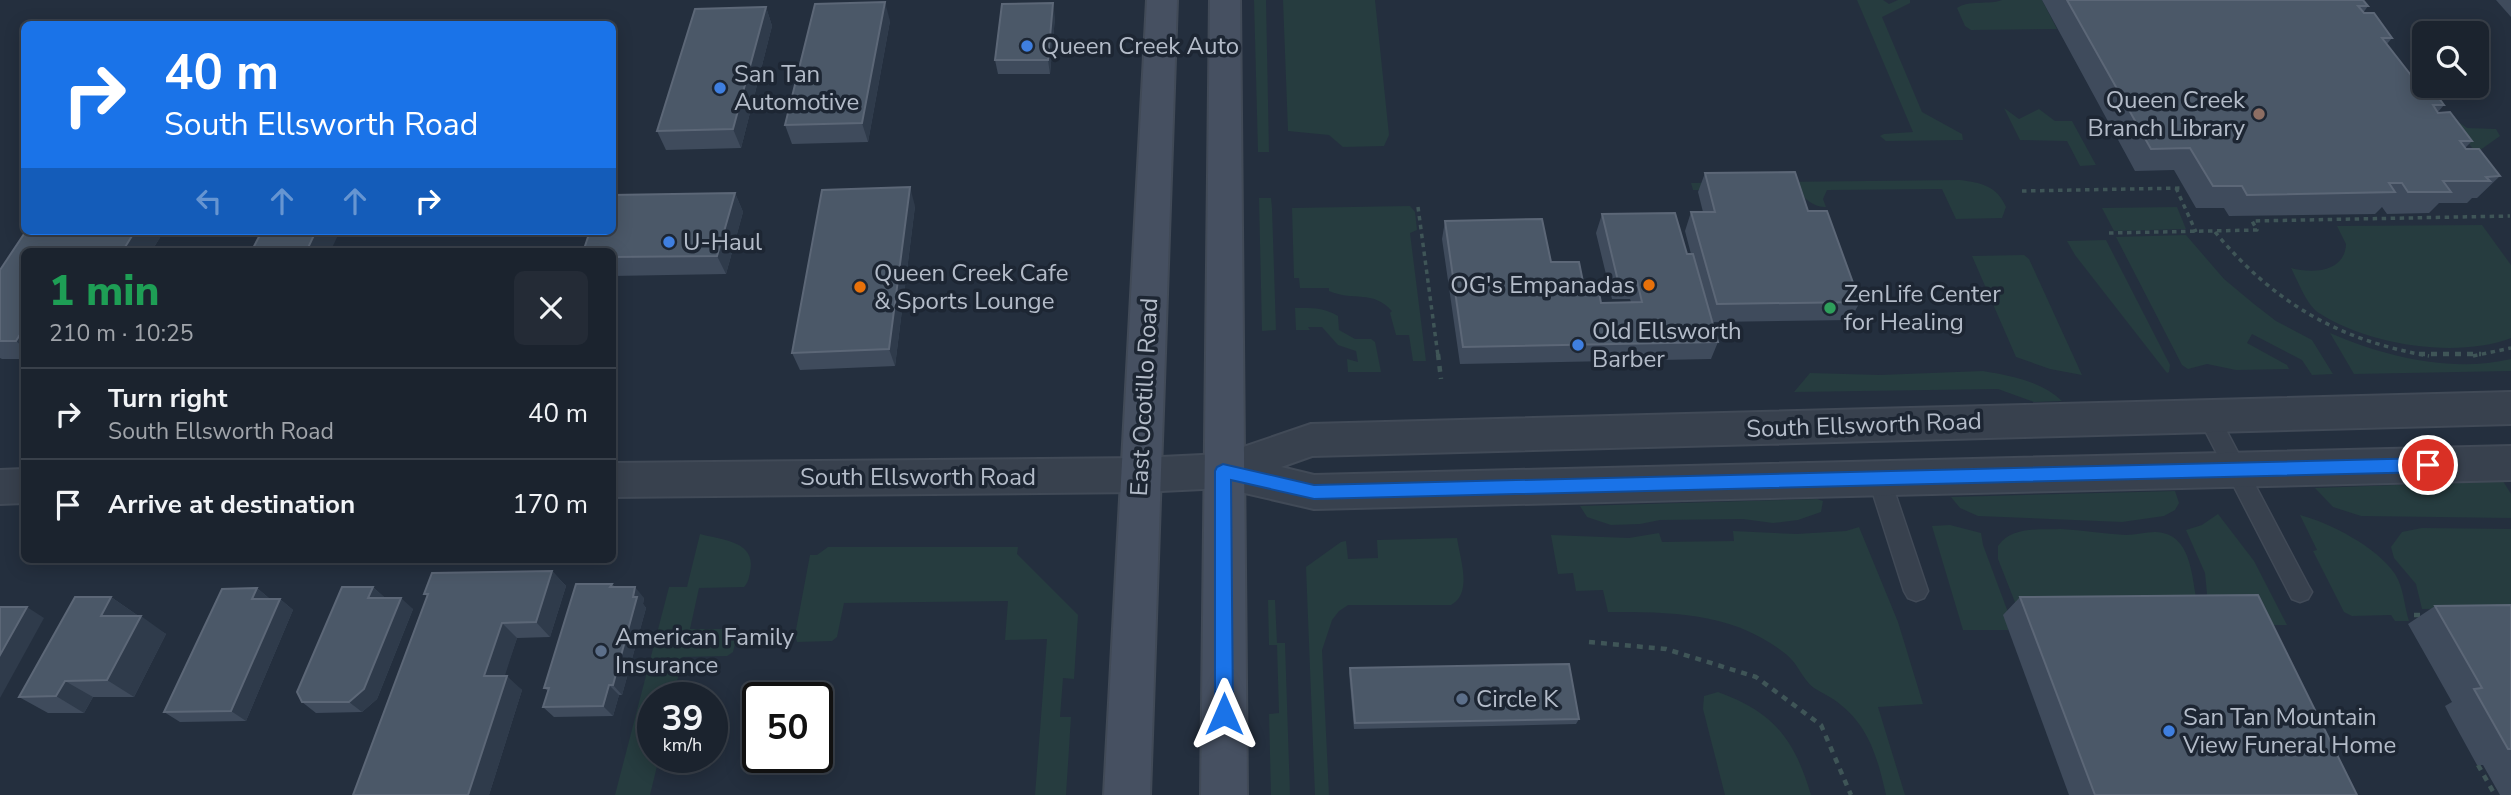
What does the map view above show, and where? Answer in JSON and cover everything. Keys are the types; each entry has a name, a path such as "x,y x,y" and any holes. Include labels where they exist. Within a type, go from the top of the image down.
{"main road":[{"name":"East Ocotillo Road","path":"1127,795 1162,0"},
{"path":"1224,795 1225,0"}],"street":[{"name":"South Ellsworth Road","path":"1223,471 1311,440 2511,408"},
{"name":"South Ellsworth Road","path":"616,480 1141,475 1223,471 1314,492 2511,463"},
{"path":"0,486 21,486"}],"lane":[{"path":"2208,415 2300,592"},
{"path":"1879,478 1916,591"}],"path":[{"path":"2176,188 2196,232"},
{"path":"2022,191 2184,188"},
{"path":"1418,207 1441,379"},
{"path":"2109,233 2257,230 2252,221 2510,216"},
{"path":"2214,231 2227,249 2258,280 2318,320 2351,337 2370,344 2426,355 2477,356 2511,348"},
{"path":"2414,615 2428,615"},
{"path":"1589,642 1665,649 1756,677 1821,725 1852,795"},
{"path":"2478,765 2495,795"}],"green space":[{"path":"1254,0 1266,0 1269,152 1258,152"},
{"path":"1283,0 1375,0 1389,135 1384,146 1343,147 1329,135 1288,131"},
{"path":"1857,0 1883,0 1889,4 1898,0 1910,0 1910,3 1882,17 1922,112 1962,134 1963,140 1886,141 1880,136 1913,132"},
{"path":"2002,0 2042,0 2057,29 1971,30 1965,26 1957,8 1967,4"},
{"path":"2004,108 2019,119 2039,109 2055,121 2072,121 2096,165 2080,166 2067,141 2020,140"},
{"path":"2445,112 2467,128 2496,129 2500,136 2476,153"},
{"path":"1960,180 1982,184 1998,194 2006,207 2002,218 1956,219 1942,189 1827,190 1823,199 1826,207 1821,207 1795,189 1693,190 1691,183"},
{"path":"1259,198 1271,198 1276,330 1262,331"},
{"path":"1410,206 1415,212 1417,230 1410,233 1426,361 1413,361 1409,335 1396,335 1390,313 1392,311 1385,304 1370,298 1338,294 1329,291 1329,288 1300,288 1299,278 1294,278 1292,208"},
{"path":"2177,207 2186,229 2114,231 2102,208"},
{"path":"2482,225 2511,265 2511,338 2489,344 2439,348 2387,341 2362,333 2315,310 2291,268 2309,271 2326,269 2340,260 2346,244 2337,226"},
{"path":"2186,235 2224,279 2254,304 2276,321 2312,340 2333,374 2312,375 2302,360 2252,334 2247,343 2287,365 2289,369 2236,370 2207,364 2188,369 2182,365 2116,237"},
{"path":"2106,240 2170,365 2167,373 2067,241"},
{"path":"2024,255 2029,259 2082,375 2050,369 2016,357 1972,256"},
{"path":"1295,308 1333,313 1338,316 1339,330 1355,339 1371,339 1375,342 1381,372 1348,372 1347,359 1358,362 1356,351 1338,345 1322,327 1296,330"},
{"path":"2330,333 2373,349 2419,360 2465,364 2511,359 2511,371 2354,374"},
{"path":"1983,371 2035,384 2062,401 2034,402 1998,389 1794,392 1810,373 1880,375"},
{"path":"2503,481 2511,494 2511,518 2361,516 2333,507 2315,488"},
{"path":"2175,491 2179,503 2175,510 2164,516 2122,522 1978,516 1960,508 1951,497"},
{"path":"1817,499 1823,501 1821,512 1798,520 1773,523 1743,519 1660,520 1611,525 1587,517 1580,506"},
{"path":"2218,514 2254,561 2287,625 2241,625 2213,613 2207,594 2205,573 2186,530 2202,525"},
{"path":"2300,515 2352,537 2387,564 2400,585 2409,621 2395,621 2391,615 2352,616 2344,612 2313,551 2317,550"},
{"path":"1950,525 1981,533 2009,615 2008,630 1963,630 1932,526"},
{"path":"1859,527 1898,622 1923,704 1878,707 1905,795 1886,795 1875,753 1863,729 1845,708 1810,685 1787,655 1746,630 1724,622 1679,614 1608,612 1603,590 1576,591 1573,573 1558,574 1551,535 1629,538 1659,533 1662,542 1734,541 1733,531 1796,534 1846,531"},
{"path":"2422,528 2511,529 2511,608 2422,609 2416,584 2394,558 2391,547 2402,532"},
{"path":"2061,529 2126,535 2159,532 2173,537 2180,543 2189,562 2197,602 2020,615 1998,559 1998,546 2018,532"},
{"path":"700,534 727,540 743,548 748,554 751,562 749,578 744,587 699,588 690,629 734,629 737,636 733,652 727,656 683,657 677,682 644,682 669,587 687,587"},
{"path":"1457,538 1463,584 1458,600 1451,605 1348,605 1332,620 1322,650 1329,795 1315,795 1306,567 1346,541 1348,559 1378,558 1377,540"},
{"path":"828,547 1018,547 1017,554 1078,615 1074,679 1063,678 1060,717 1071,717 1066,795 1035,795 1047,639 1005,640 1008,601 844,603 837,637 832,641 797,642 795,635 810,555 817,555"},
{"path":"1268,600 1275,600 1277,643 1285,643 1290,795 1271,795 1269,714 1279,713 1277,645 1269,645"},
{"path":"1718,692 1753,709 1779,730 1797,758 1811,795 1725,795 1703,709 1704,696"},
{"path":"637,710 637,773 655,773 650,795 615,795"}],"building":[{"name":"Queen Creek Branch Library","path":"2067,0 2363,0 2368,6 2358,6 2364,13 2374,13 2392,38 2382,38 2412,76 2412,98 2439,98 2444,105 2433,105 2438,113 2450,112 2472,141 2460,141 2466,149 2479,149 2500,176 2486,177 2490,181 2443,181 2451,192 2408,192 2402,183 2389,183 2395,192 2247,195 2242,186 2213,186 2190,148 2151,149"},
{"path":"885,2 862,123 785,125 815,4"},
{"name":"Queen Creek Auto","path":"1053,3 1048,60 995,60 1002,4"},
{"name":"San Tan Automotive","path":"766,7 733,129 657,131 695,9"},
{"path":"1795,172 1808,211 1827,211 1860,302 1717,304 1691,212 1715,212 1705,173"},
{"name":"Queen Creek Cafe & Sports Lounge","path":"910,187 889,349 792,353 822,190"},
{"name":"U-Haul","path":"735,193 717,256 616,257 616,248 584,248 589,235 616,235 616,195"},
{"path":"1675,213 1687,254 1693,254 1718,342 1463,347 1445,221 1542,219 1551,262 1579,262 1585,292 1599,292 1601,303 1642,302 1637,281 1618,281 1602,214"},
{"path":"23,235 133,235 124,248 21,248 21,333 16,341 0,341 0,270"},
{"path":"260,235 314,235 308,248 253,248"},
{"path":"552,571 536,622 502,623 484,676 507,676 468,795 353,795 428,594 424,594 432,573"},
{"name":"American Family Insurance","path":"576,584 635,587 633,597 637,597 613,685 609,685 603,706 543,707 549,688 544,688"},
{"path":"342,587 373,587 368,598 401,598 364,689 349,702 302,702 297,692"},
{"path":"257,588 252,599 280,599 231,711 164,712 222,589"},
{"name":"San Tan Mountain View Funeral Home","path":"2258,595 2357,795 2095,795 2020,597"},
{"path":"75,597 111,597 101,616 141,616 107,680 65,681 56,696 19,697"},
{"path":"2511,605 2511,749 2508,749 2474,689 2482,688 2435,606"},
{"path":"0,607 27,607 0,655"},
{"name":"Circle K","path":"1569,664 1579,719 1355,723 1350,668"}],"place":[{"name":"Queen Creek Auto","path":"1027,46"},
{"name":"San Tan Automotive","path":"720,88"},
{"name":"Queen Creek Branch Library","path":"2259,114"},
{"name":"U-Haul","path":"669,242"},
{"name":"OG's Empanadas","path":"1649,285"},
{"name":"Queen Creek Cafe & Sports Lounge","path":"860,287"},
{"name":"ZenLife Center for Healing","path":"1830,308"},
{"name":"Old Ellsworth Barber","path":"1578,345"},
{"name":"American Family Insurance","path":"601,651"},
{"name":"Circle K","path":"1462,699"},
{"name":"San Tan Mountain View Funeral Home","path":"2169,731"}],"route":[{"path":"1224,714 1223,471 1314,492 2428,465"}]}
